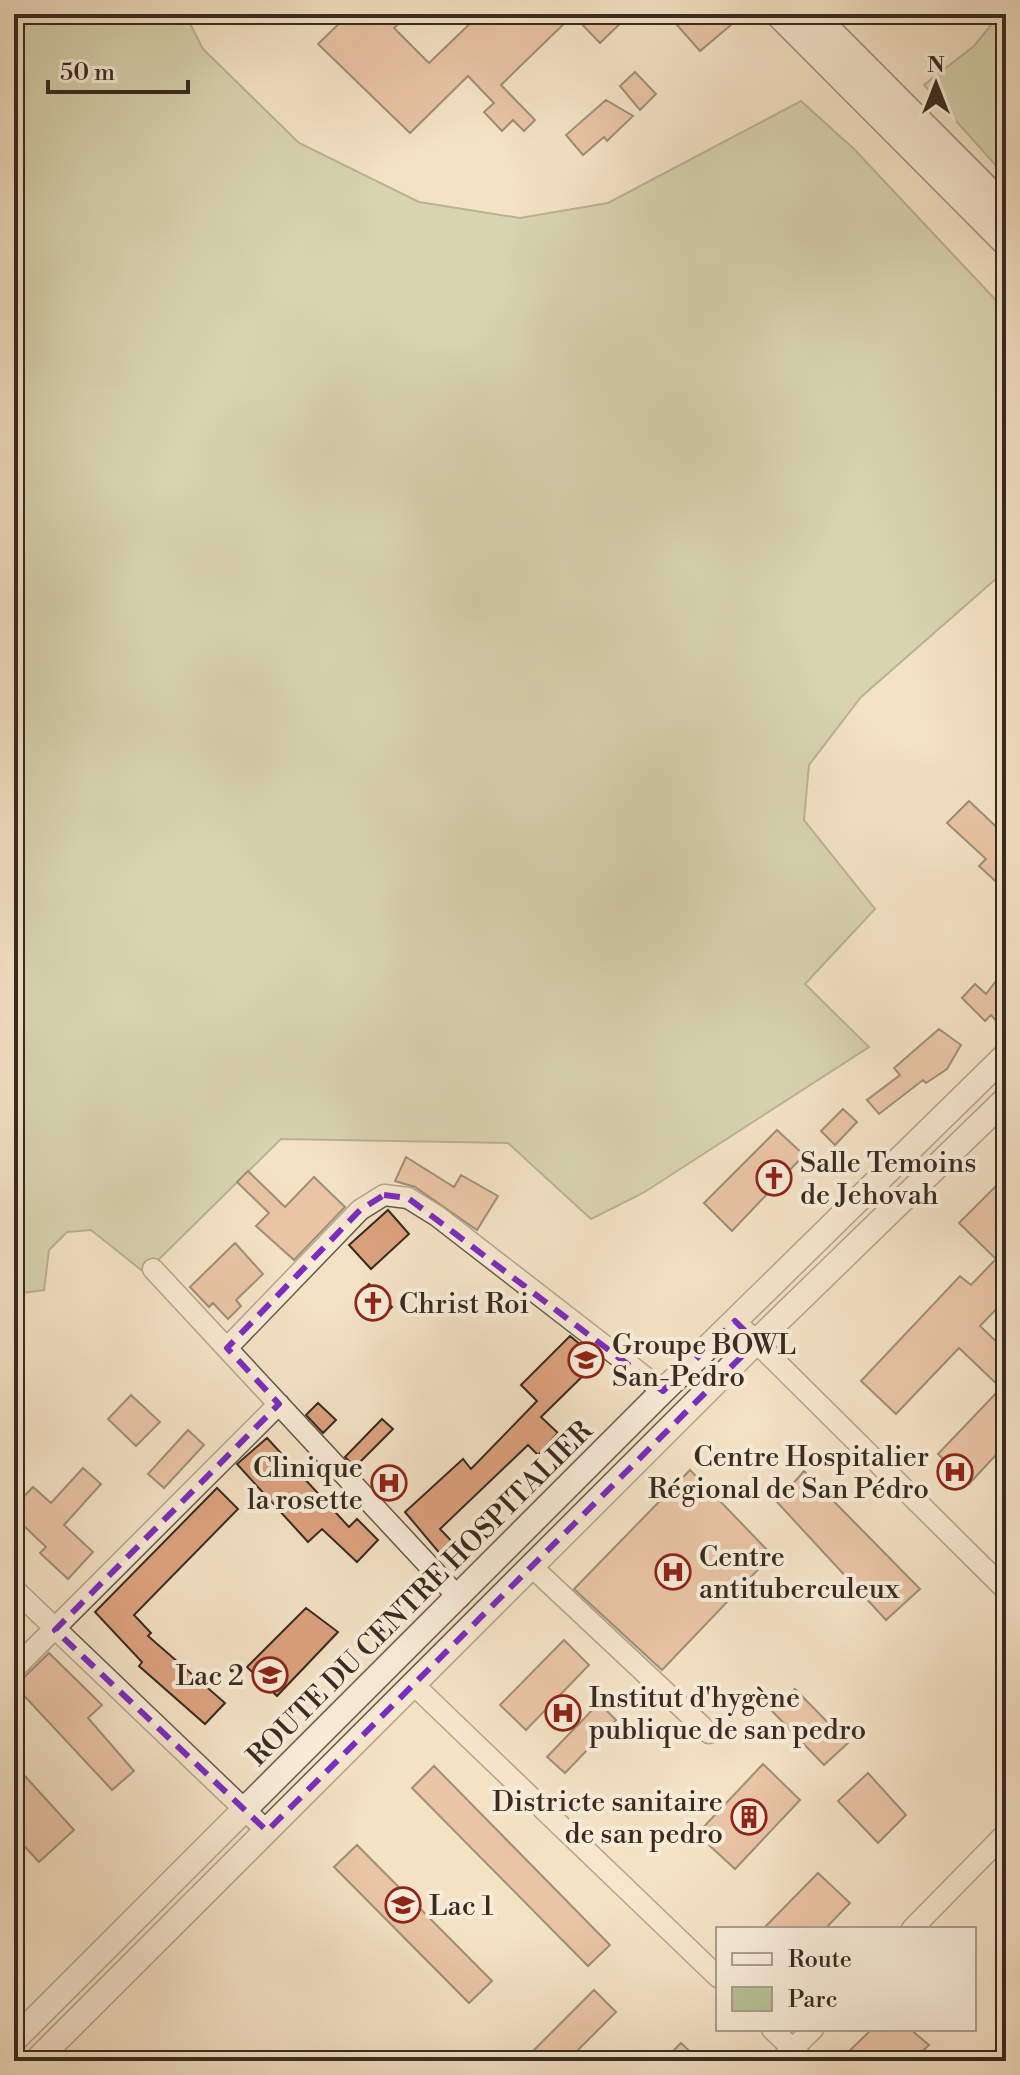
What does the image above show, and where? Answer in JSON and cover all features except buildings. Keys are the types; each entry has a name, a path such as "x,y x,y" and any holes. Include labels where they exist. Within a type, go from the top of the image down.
{"main road":[{"path":"780,14 1006,241"},
{"path":"811,14 1006,210"}],"street":[{"name":"ROUTE DU CENTRE HOSPITALIER","path":"14,2040 663,1391 1006,1055"},
{"path":"36,2061 756,1342 1006,1099"},
{"path":"227,1348 360,1210 384,1195 408,1198 437,1216 663,1391"},
{"path":"153,1269 459,1598"},
{"path":"735,1321 1006,1590"},
{"path":"14,1669 279,1404"},
{"path":"531,1566 709,1733"},
{"path":"14,1589 247,1808 267,1831"},
{"path":"413,1684 716,1975"},
{"path":"914,1927 1006,1833"},
{"path":"774,2031 793,2057 812,2031"}],"highlighted area":[{"path":"384,1195 408,1198 663,1391 735,1321 756,1342 267,1831 55,1630 279,1404 227,1348 360,1210"}],"green space":[{"path":"14,14 185,14 203,49 299,143 419,202 520,218 608,203 801,101 854,149 1006,311 1006,570 861,697 809,765 804,820 875,909 805,984 869,1047 643,1193 591,1219 508,1143 281,1139 145,1273 91,1230 67,1232 49,1250 44,1290 14,1294"},
{"path":"1000,14 1006,14 1006,177 924,85 974,46"}],"place":[{"name":"Salle Temoins de Jehovah","path":"774,1178"},
{"name":"Christ Roi","path":"373,1303"},
{"name":"Groupe BOWL San-Pedro","path":"586,1360"},
{"name":"Centre Hospitalier Régional de San Pédro","path":"955,1472"},
{"name":"Clinique la rosette","path":"389,1483"},
{"name":"Centre antituberculeux","path":"673,1572"},
{"name":"Lac 2","path":"270,1675"},
{"name":"Institut d'hygène publique de san pedro","path":"563,1713"},
{"name":"Districte sanitaire de san pedro","path":"749,1817"},
{"name":"Lac 1","path":"403,1905"}]}
